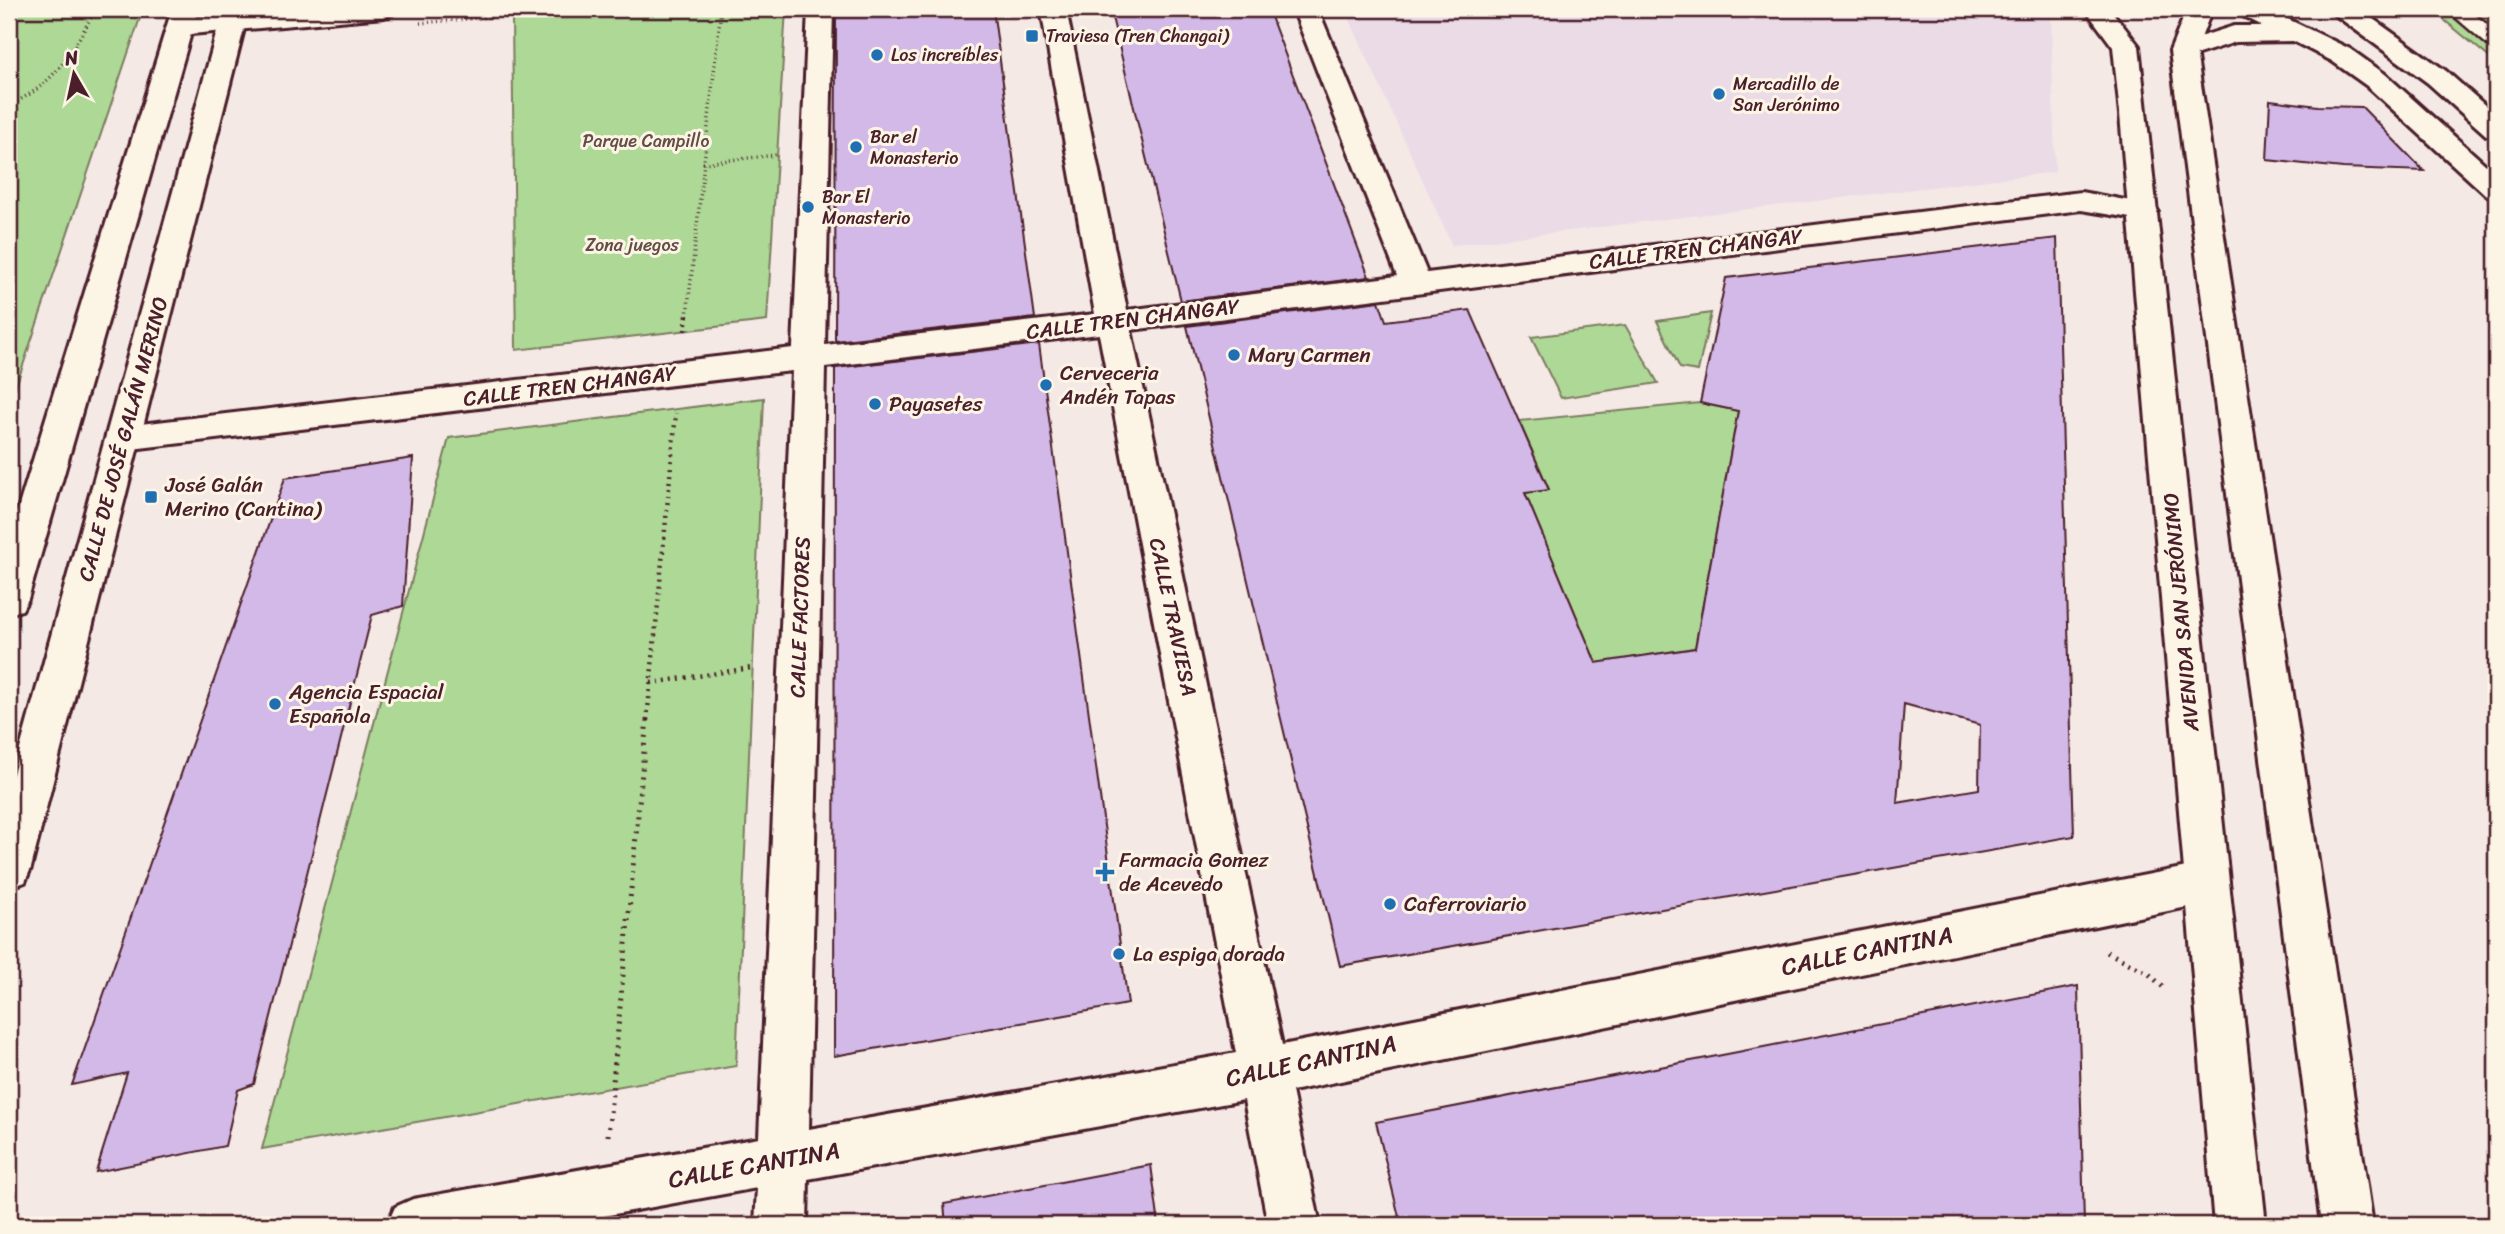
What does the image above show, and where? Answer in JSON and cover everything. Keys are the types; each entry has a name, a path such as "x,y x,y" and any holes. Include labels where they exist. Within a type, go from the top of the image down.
{"street":[{"path":"9,599 183,18 384,9"},
{"name":"CALLE FACTORES","path":"781,1225 820,9"},
{"name":"CALLE TRAVIESA","path":"1053,9 1294,1225"},
{"path":"1305,9 1416,284"},
{"name":"AVENIDA SAN JERÓNIMO","path":"2097,9 2126,46 2240,1225"},
{"path":"2199,9 2183,51 2347,1225"},
{"path":"2248,9 2341,55 2376,80 2496,189"},
{"path":"2343,9 2437,77 2496,129"},
{"name":"CALLE DE JOSÉ GALÁN MERINO","path":"9,869 234,16"},
{"path":"2183,51 2234,34 2304,35"},
{"name":"CALLE TREN CHANGAY","path":"123,438 1113,322 2081,201 2143,211"},
{"name":"CALLE CANTINA","path":"413,1225 1265,1072 2207,883"}],"lane":[{"path":"2456,9 2496,42"}],"path":[{"path":"9,105 29,98 53,80 96,9"},
{"path":"603,1192 680,373 721,9"},
{"path":"704,163 815,151"},
{"path":"651,682 799,661"},
{"path":"2107,940 2106,952 2148,973 2167,991"}],"shaded area":[{"name":"Mercadillo de San Jerónimo","path":"1345,9 2025,9 2051,17 2055,172 1452,245"}],"green space":[{"path":"9,9 143,9 9,407"},
{"name":"Parque Campillo","path":"632,9 786,9 767,321 516,350 512,19"},
{"path":"2431,9 2496,9 2496,63"},
{"path":"1711,313 1698,371 1680,368 1657,321"},
{"path":"1625,325 1658,383 1561,398 1531,337"},
{"path":"764,398 736,1066 262,1149 449,438"},
{"path":"1700,403 1738,411 1695,648 1596,663 1525,493 1549,489 1519,421"}],"building":[{"path":"836,9 993,9 1035,318 835,341"},
{"path":"1110,9 1268,9 1369,277 1181,301"},
{"path":"2270,100 2318,106 2362,107 2424,171 2343,168 2267,160"},
{"path":"2057,238 2074,836 1340,966 1187,326 1379,301 1386,321 1470,310 1549,490 1525,493 1596,663 1695,648 1738,411 1700,403 1726,278","holes":["1904,704 1980,725 1979,789 1897,803"]},
{"path":"1039,344 1128,1004 834,1056 835,368"},
{"path":"413,458 403,606 372,615 254,1084 238,1090 225,1146 96,1172 127,1073 72,1085 285,478"},
{"path":"2078,986 2084,1225 1401,1225 1376,1122"},
{"path":"1151,1165 1159,1225 946,1225 944,1204"}],"place":[{"name":"Traviesa (Tren Changai)","path":"1032,36"},
{"name":"Los increíbles","path":"877,55"},
{"name":"Mercadillo de San Jerónimo","path":"1719,94"},
{"name":"Bar el Monasterio","path":"856,147"},
{"name":"Bar El Monasterio","path":"808,207"},
{"name":"Mary Carmen","path":"1234,355"},
{"name":"Cerveceria Andén Tapas","path":"1046,385"},
{"name":"Payasetes","path":"875,404"},
{"name":"José Galán Merino (Cantina)","path":"151,497"},
{"name":"Agencia Espacial Española","path":"275,704"},
{"name":"Farmacia Gomez de Acevedo","path":"1105,872"},
{"name":"Caferroviario","path":"1390,904"},
{"name":"La espiga dorada","path":"1119,954"}],"park label":[{"name":"Zona juegos","path":"632,245"}]}
